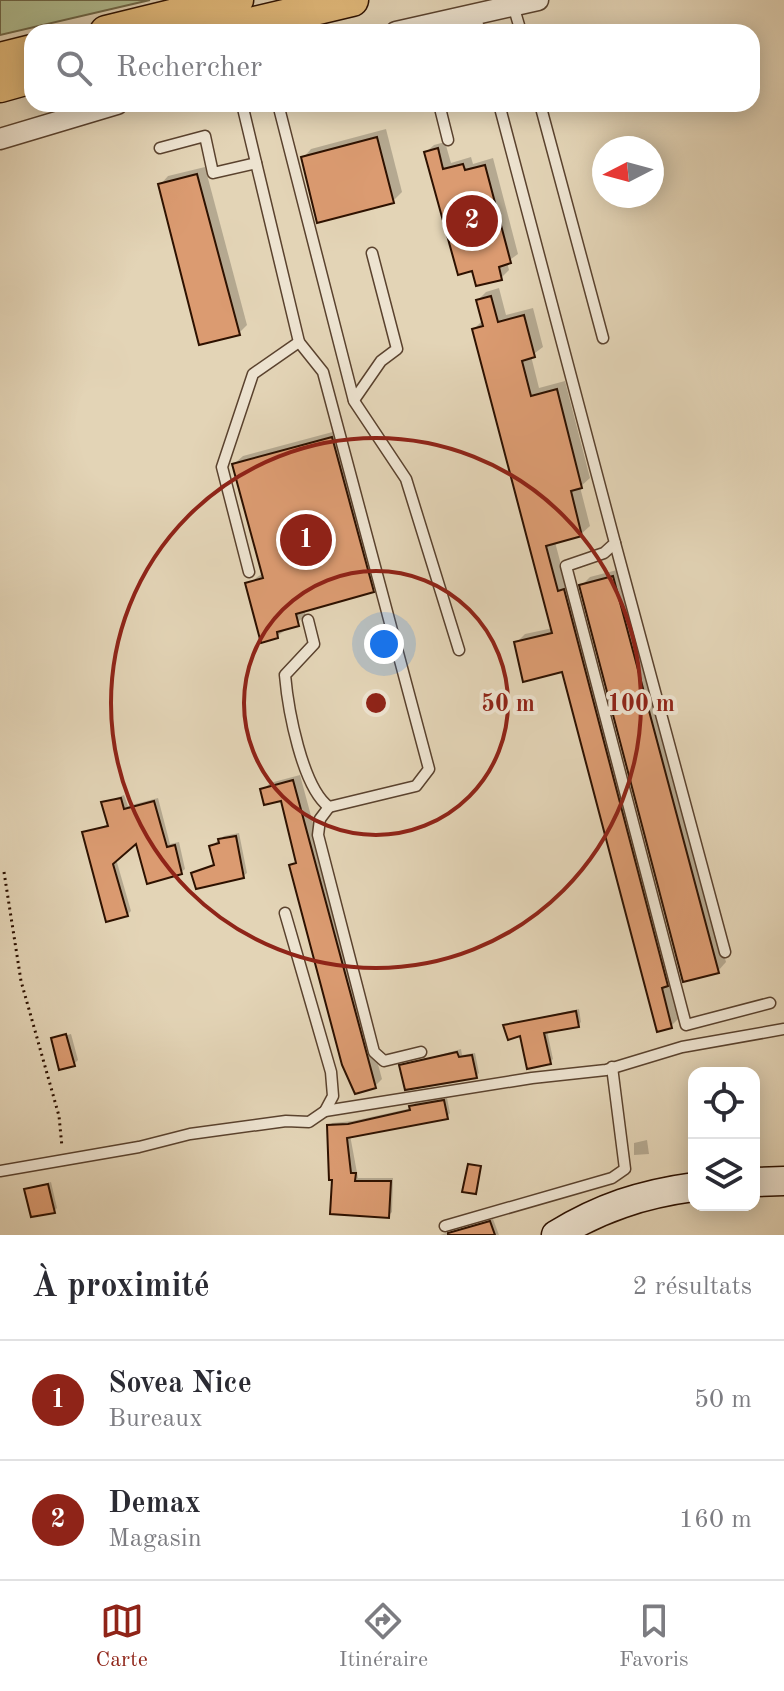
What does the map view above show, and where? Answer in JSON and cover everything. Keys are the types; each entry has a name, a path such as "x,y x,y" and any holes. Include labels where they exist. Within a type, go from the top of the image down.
{"highway":[{"path":"139,24 237,0"},
{"path":"251,24 352,0"},
{"path":"0,59 24,53"},
{"path":"0,86 24,79"}],"main road":[{"path":"760,1182 784,1181"},
{"path":"556,1235 591,1214 623,1201 688,1188"}],"street":[{"path":"477,23 513,5 538,0"},
{"path":"0,139 90,112"}],"lane":[{"path":"513,5 519,24"},
{"path":"244,112 299,342 323,372 429,769 416,786 329,807 320,819 318,835 374,1052 384,1061 421,1052"},
{"path":"280,112 354,400 406,479 459,650"},
{"path":"441,112 448,140"},
{"path":"501,112 725,952"},
{"path":"542,112 603,338"},
{"path":"160,148 205,136 213,173 256,163"},
{"path":"354,400 381,361 397,349 372,253"},
{"path":"249,572 222,467 253,374 299,342"},
{"path":"615,543 604,553 566,566 686,1025 770,1003"},
{"path":"308,620 314,644 285,675 287,695 309,778 318,798 329,807"},
{"path":"285,913 331,1072 333,1096 325,1111"},
{"path":"0,1171 139,1147 190,1134 286,1121 309,1122 325,1111 612,1067 682,1047 784,1029"},
{"path":"445,1226 612,1178 625,1169 612,1067"}],"path":[{"path":"4,872 21,981 59,1116 63,1159"}],"green space":[{"path":"0,0 150,0 47,24 24,24 24,29 0,35"}],"building":[{"path":"377,137 394,203 317,223 301,157"},
{"path":"438,148 443,169 463,164 465,170 485,165 511,263 499,267 502,280 476,286 472,271 458,275 424,152"},
{"path":"197,174 240,335 199,345 158,184"},
{"path":"491,296 498,322 524,315 535,357 522,361 531,396 557,389 582,488 571,491 582,536 546,546 558,591 564,589 668,986 662,988 672,1028 657,1032 562,672 523,682 514,642 552,633 472,329 483,326 476,300"},
{"path":"332,437 374,592 296,614 299,626 277,632 278,638 261,643 245,583 263,578 232,464"},
{"path":"613,576 719,973 683,982 579,585"},
{"path":"293,780 376,1088 355,1094 342,1065 289,865 296,863 281,801 264,805 260,789"},
{"path":"121,798 124,809 154,801 167,847 175,845 182,874 147,884 136,844 113,864 128,916 106,922 82,832 108,826 101,802"},
{"path":"236,836 244,878 196,889 191,873 214,865 209,846 219,843 218,839"},
{"path":"576,1011 579,1027 544,1033 551,1064 527,1069 520,1036 508,1040 503,1025"},
{"path":"66,1034 75,1066 59,1070 51,1038"},
{"path":"457,1052 459,1057 472,1055 477,1078 405,1090 399,1065"},
{"path":"444,1100 448,1119 347,1138 351,1173 356,1173 355,1181 391,1181 389,1218 330,1214 332,1180 329,1180 327,1125 348,1124 410,1110 409,1106"},
{"path":"468,1164 481,1166 476,1194 462,1192"},
{"path":"48,1184 55,1213 31,1217 24,1189"},
{"path":"490,1221 495,1235 448,1235 448,1233"}],"place":[{"name":"Demax","path":"472,221"},
{"name":"Sovea Nice","path":"306,540"}]}
